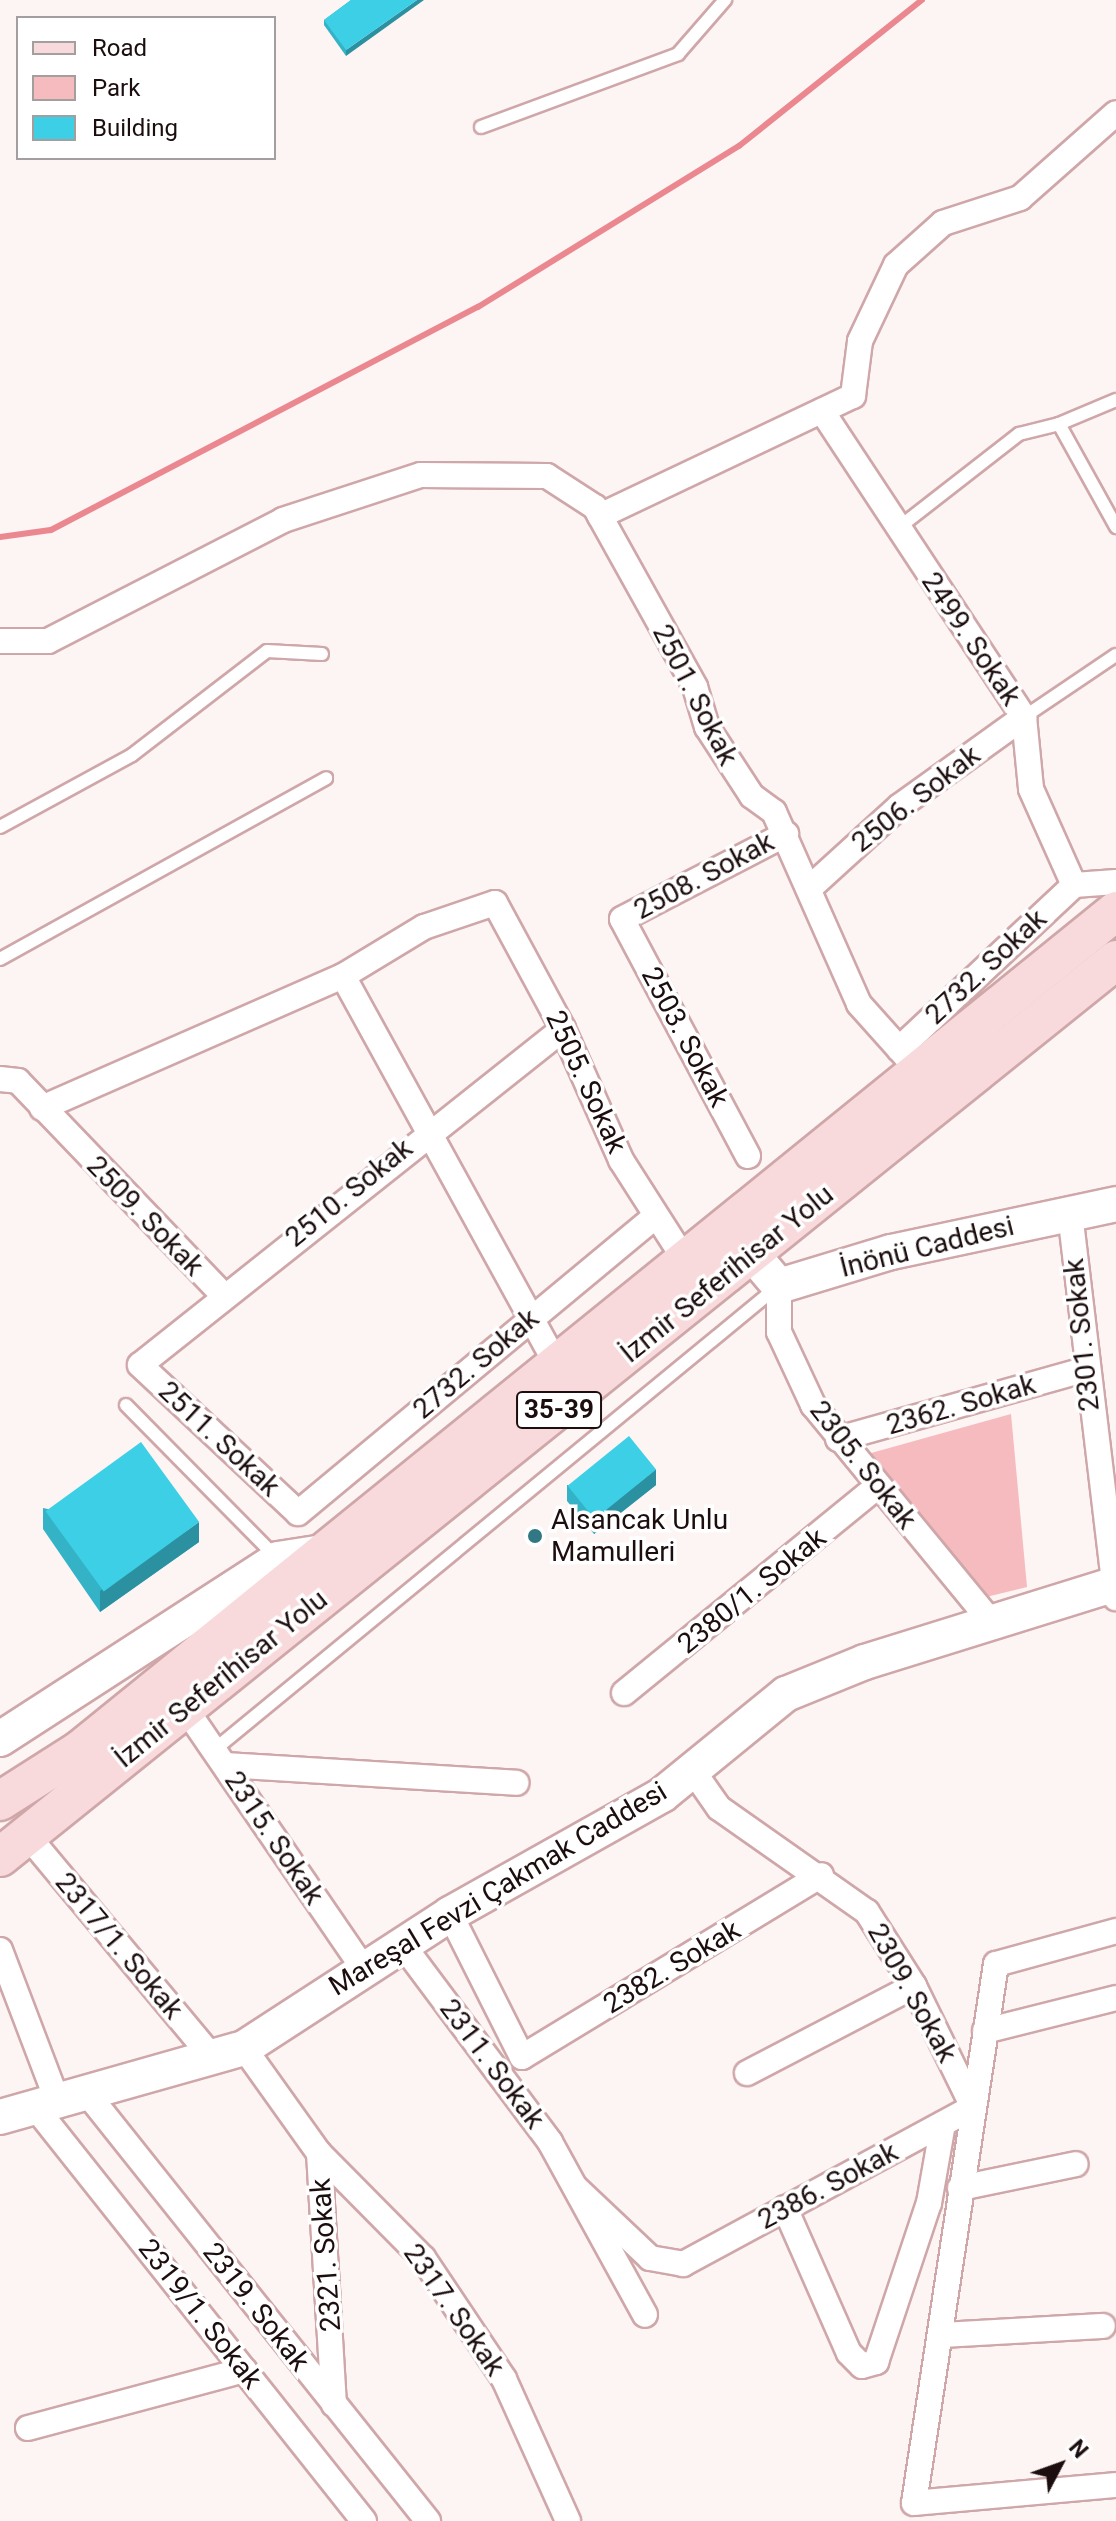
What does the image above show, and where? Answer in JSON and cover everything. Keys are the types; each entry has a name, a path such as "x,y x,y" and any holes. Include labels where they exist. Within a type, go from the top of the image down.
{"main road":[{"name":"İzmir Seferihisar Yolu","path":"0,1801 80,1750 556,1363 683,1257 908,1060 1116,911"},
{"name":"İzmir Seferihisar Yolu","path":"14,1846 753,1255 1116,960"}],"street":[{"path":"0,641 48,641 283,520 421,475 547,476 600,516 822,411 853,396 860,341 896,265 943,223 1020,198 1116,113"},
{"name":"2499. Sokak","path":"822,411 897,529 1024,717 1031,789 1074,885"},
{"name":"2501. Sokak","path":"600,516 695,687 707,727 786,834 812,886 859,1004 908,1060"},
{"name":"2506. Sokak","path":"812,886 900,806 1024,717"},
{"name":"2508. Sokak","path":"622,919 786,834"},
{"path":"1074,885 1116,882"},
{"name":"2732. Sokak","path":"908,1060 1074,885"},
{"name":"2505. Sokak","path":"343,976 424,927 495,903 563,1029 655,1217 683,1257"},
{"name":"2503. Sokak","path":"622,919 748,1156"},
{"path":"42,1108 343,976 430,1128 556,1363"},
{"name":"2510. Sokak","path":"140,1365 222,1294 430,1128 563,1029"},
{"name":"2509. Sokak","path":"0,1079 18,1081 222,1294"},
{"name":"İnönü Caddesi","path":"779,1286 891,1252 1116,1204"},
{"name":"2301. Sokak","path":"1070,1213 1083,1370 1114,1589"},
{"name":"2732. Sokak","path":"298,1513 655,1217"},
{"path":"753,1255 779,1286"},
{"name":"2305. Sokak","path":"779,1286 779,1332 813,1405 992,1623"},
{"name":"2511. Sokak","path":"140,1365 298,1513"},
{"name":"2362. Sokak","path":"838,1439 1083,1370"},
{"name":"2380/1. Sokak","path":"624,1693 878,1486"},
{"path":"0,1739 278,1559 324,1552"},
{"name":"Mareşal Fevzi Çakmak Caddesi","path":"0,2117 228,2052 450,1914 662,1795 691,1768 786,1694 992,1623 1114,1589"},
{"name":"2315. Sokak","path":"185,1708 363,1968"},
{"path":"220,1758 516,1783"},
{"name":"2309. Sokak","path":"691,1768 719,1808 821,1875 867,1912 914,1986 973,2107"},
{"name":"2317/1. Sokak","path":"14,1846 228,2052"},
{"name":"2382. Sokak","path":"522,2057 821,1875"},
{"name":"2311. Sokak","path":"450,1914 522,2057"},
{"path":"1116,1931 996,1964 914,2503 1116,2485"},
{"name":"2311. Sokak","path":"402,1944 576,2188"},
{"path":"0,1950 60,2100"},
{"path":"747,2073 914,1986"},
{"path":"985,2031 1116,1998"},
{"name":"2317. Sokak","path":"228,2052 439,2282 504,2379 568,2521"},
{"name":"2319/1. Sokak","path":"60,2100 244,2370 364,2521"},
{"name":"2319. Sokak","path":"60,2100 334,2405 422,2518"},
{"name":"2386. Sokak","path":"576,2188 650,2258 683,2264 973,2107"},
{"path":"785,2208 849,2353 862,2366 876,2362 929,2203 943,2124"},
{"name":"2321. Sokak","path":"319,2153 334,2405"},
{"path":"960,2188 1076,2164"},
{"path":"576,2188 645,2315"},
{"path":"941,2335 1103,2326"},
{"path":"28,2428 244,2370"}],"lane":[{"path":"481,127 678,54 725,0"},
{"path":"897,529 1019,434 1059,424 1116,400"},
{"path":"1059,424 1116,527"},
{"path":"0,827 132,755 267,651 322,654"},
{"path":"1024,717 1116,655"},
{"path":"0,959 326,778"},
{"path":"220,1758 779,1286"},
{"path":"126,1405 278,1559"}],"green space":[{"path":"1011,1414 1027,1587 982,1598 864,1455"}],"building":[{"path":"351,0 417,0 346,50 324,20"},
{"path":"629,1436 656,1469 595,1519 568,1486"},
{"path":"141,1442 199,1522 104,1591 46,1511"}],"waterway":[{"path":"0,537 51,530 478,307 739,146 922,0"}],"place":[{"name":"Alsancak Unlu Mamulleri","path":"535,1536"}]}
